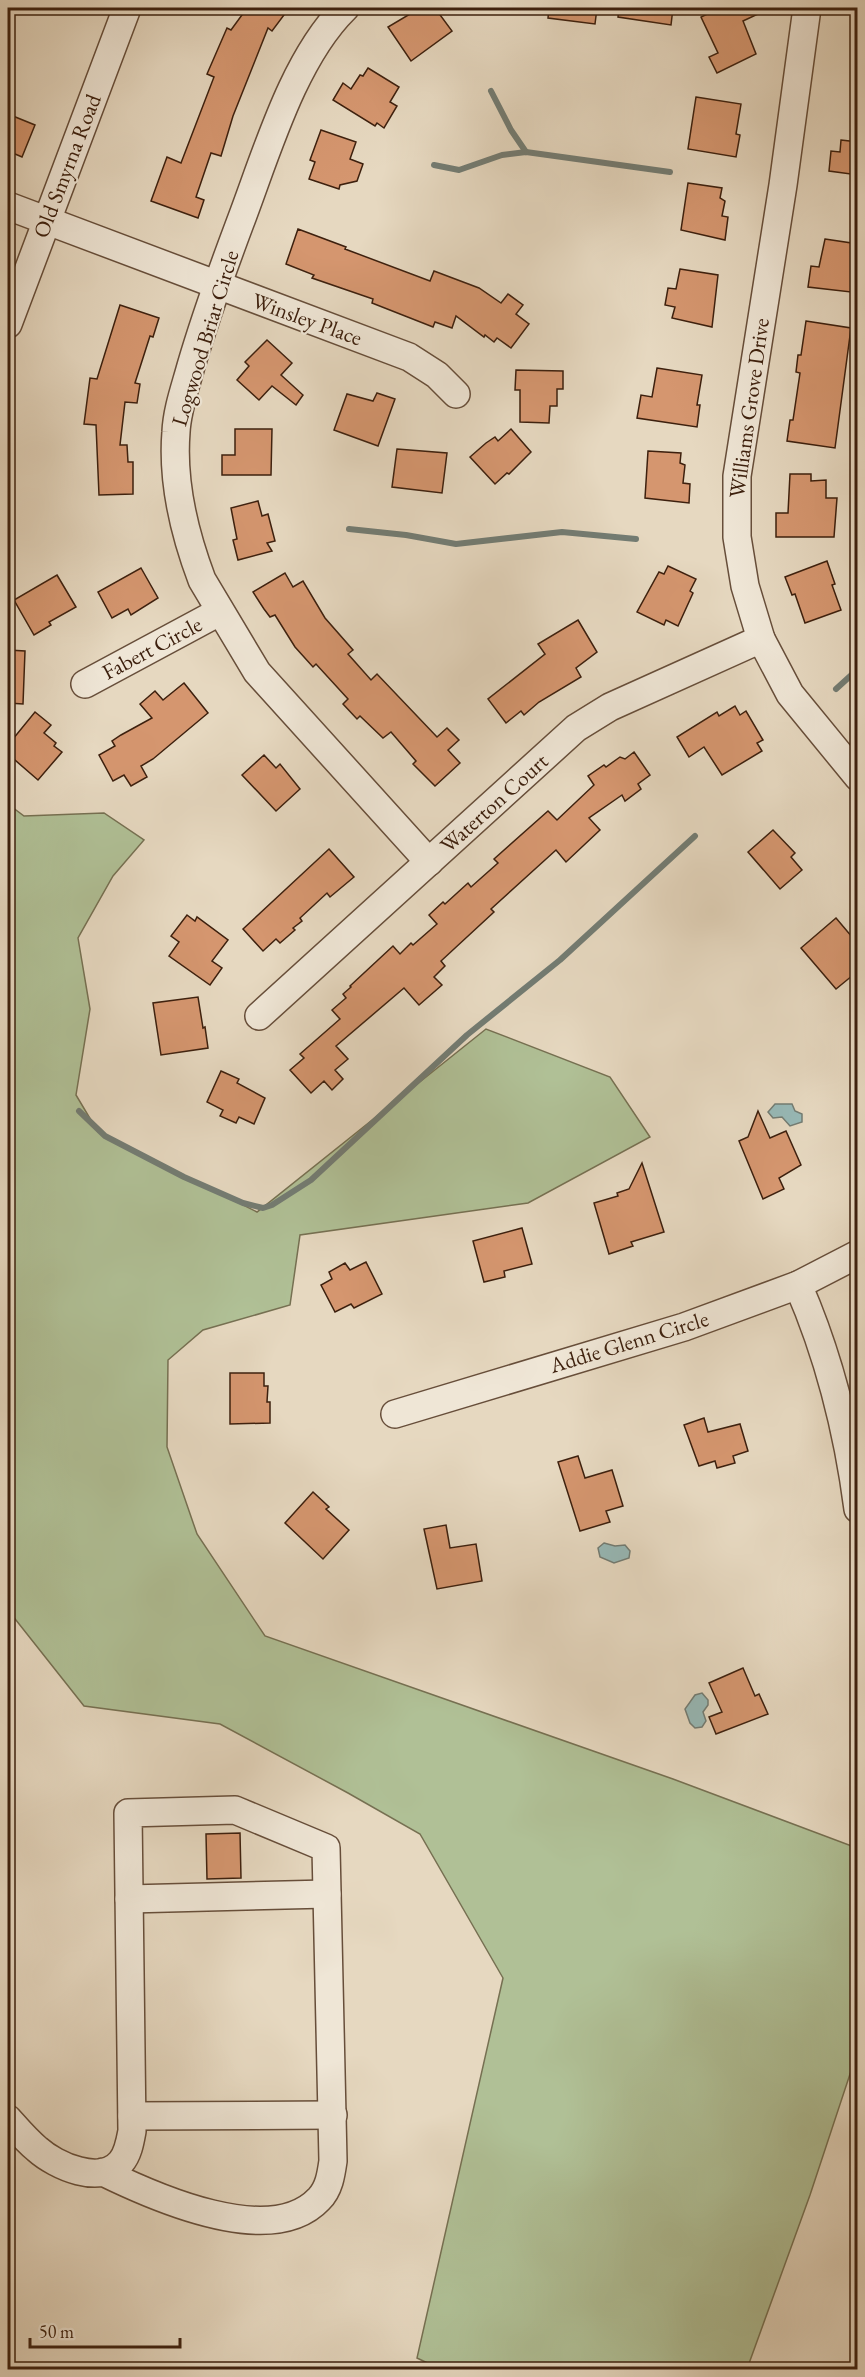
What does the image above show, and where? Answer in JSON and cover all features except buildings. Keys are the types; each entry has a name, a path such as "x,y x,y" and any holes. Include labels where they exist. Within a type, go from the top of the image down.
{"street":[{"name":"Old Smyrna Road","path":"8,324 127,8"},
{"name":"Logwood Briar Circle","path":"345,8 317,44 294,86 216,286 183,396 176,431 175,448 179,492 190,548 202,580 250,663 429,862"},
{"name":"Williams Grove Drive","path":"807,8 783,185 736,491 740,566 760,639 790,694 858,777"},
{"name":"Winsley Place","path":"8,206 409,357 428,368 456,394"},
{"name":"Fabert Circle","path":"85,684 219,612"},
{"name":"Waterton Court","path":"259,1016 584,723 610,707 760,639"},
{"name":"Addie Glenn Circle","path":"395,1414 684,1327 798,1285 858,1254"},
{"path":"798,1285 812,1316 828,1365 849,1454 858,1509"},
{"path":"8,2119 37,2150 50,2158 76,2169 104,2172 163,2200 204,2212 254,2220 285,2218 308,2208 319,2199 326,2189 333,2161 326,1848 235,1810 128,1813 131,2140 122,2161 114,2168 104,2172"},
{"path":"129,1899 327,1894"},
{"path":"132,2116 333,2115"}],"green space":[{"path":"8,804 24,816 104,813 144,840 113,876 78,938 90,1009 76,1095 98,1132 257,1212 486,1029 610,1077 650,1137 528,1203 300,1235 290,1305 203,1330 168,1360 167,1447 197,1534 265,1636 673,1779 857,1848 857,2053 810,2195 747,2369 442,2370 417,2358 503,1978 420,1834 220,1724 84,1706 8,1610"}],"water":[{"path":"775,1104 792,1104 795,1111 802,1114 802,1122 790,1126 782,1117 773,1118 768,1112"},
{"path":"604,1543 615,1546 625,1545 630,1551 629,1558 614,1563 600,1557 598,1548"},
{"path":"702,1693 708,1700 708,1705 703,1712 706,1721 702,1727 695,1728 690,1723 685,1709 695,1695"}],"waterway":[{"path":"491,91 511,130 526,152"},
{"path":"434,165 459,170 502,155 526,152 670,172"},
{"path":"349,529 406,535 456,544 562,532 636,539"},
{"path":"836,689 858,669"},
{"path":"79,1111 105,1136 184,1177 243,1203 263,1208 272,1205 311,1180 467,1035 560,960 695,836"}]}
